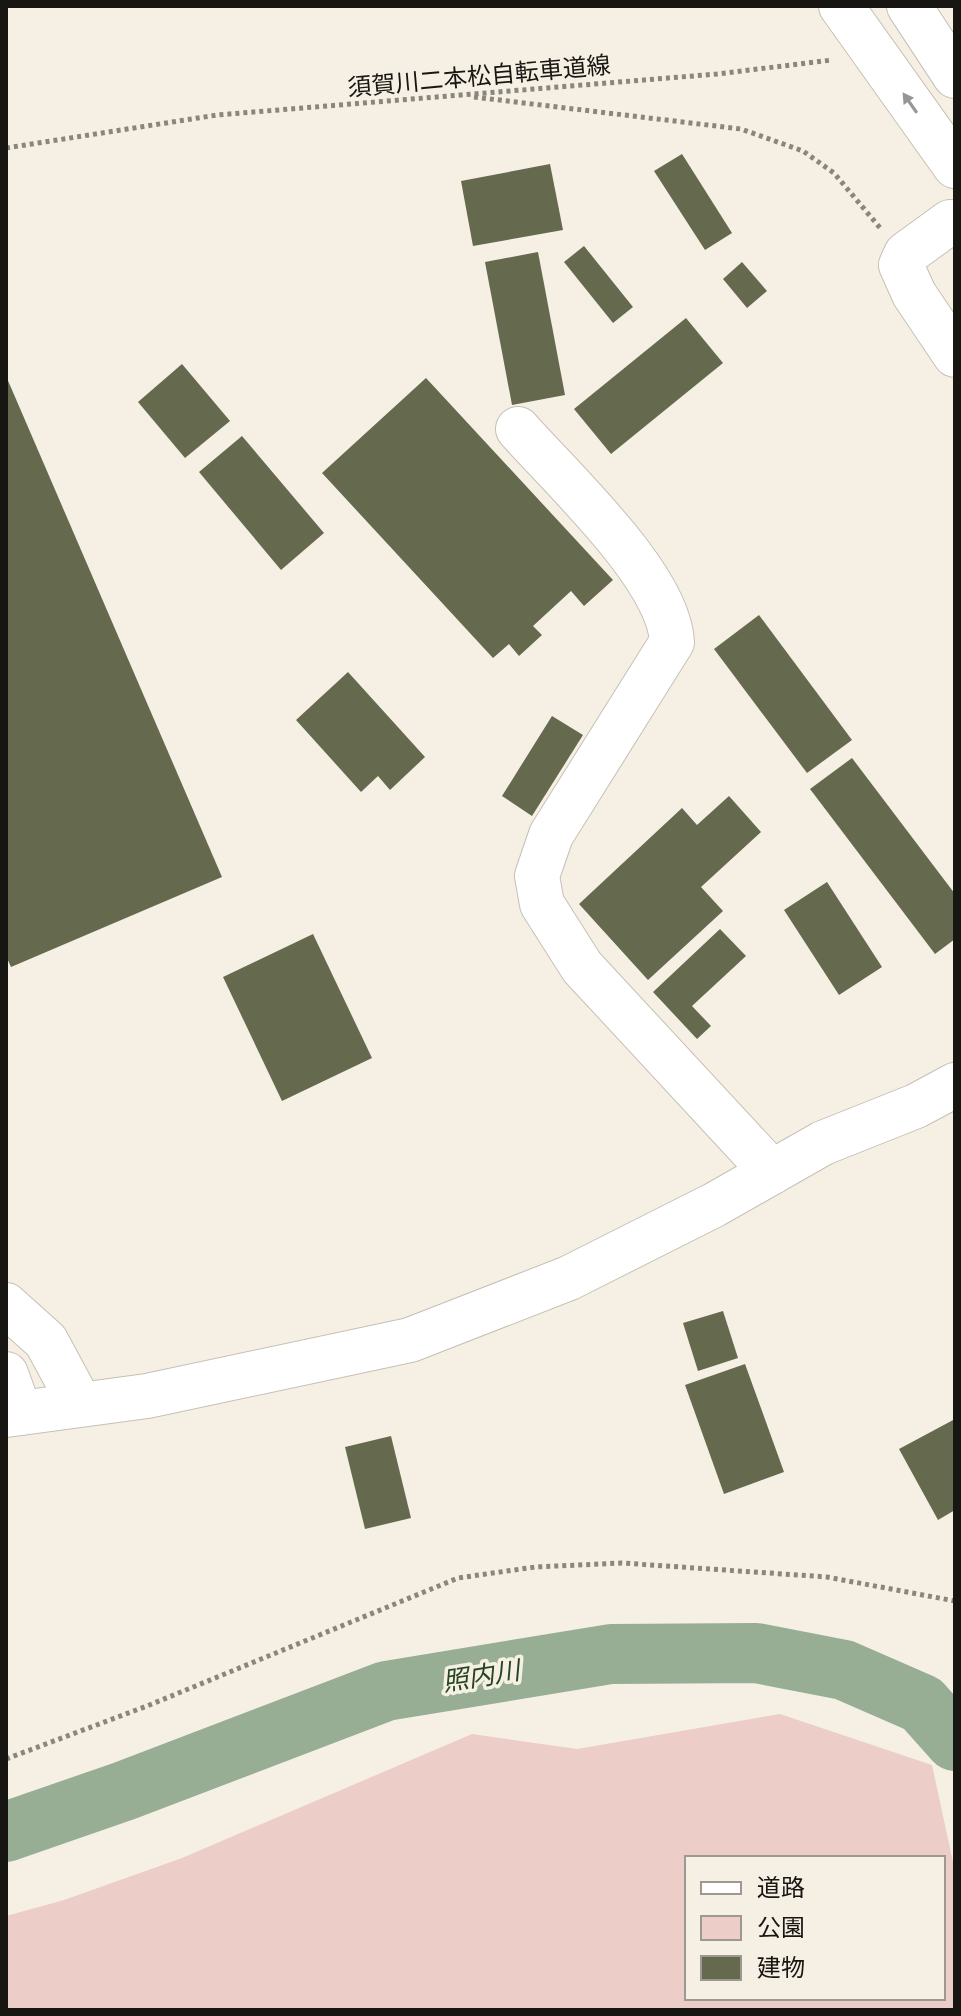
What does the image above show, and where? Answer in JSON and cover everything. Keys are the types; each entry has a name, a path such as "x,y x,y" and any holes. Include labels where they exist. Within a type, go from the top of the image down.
{"main road":[{"path":"909,6 955,76"},
{"path":"845,11 955,166"},
{"path":"950,222 906,254 901,265 914,294 955,355"},
{"path":"518,429 613,536 660,596 668,615 672,642 551,835 537,876 542,904 582,967 772,1172"},
{"path":"11,1401 80,1404 147,1396 410,1340 569,1278 823,1143 916,1106 955,1085"},
{"path":"6,1305 46,1341 80,1404"}],"path":[{"name":"須賀川二本松自転車道線","path":"6,148 217,115 462,96 843,59"},
{"path":"462,96 741,129 803,151 834,173 884,232"},
{"path":"6,1759 147,1706 458,1578 535,1567 622,1563 827,1577 955,1601"}],"green space":[{"path":"780,1714 932,1765 955,1871 955,2010 6,2010 6,1916 64,1900 182,1858 472,1734 577,1749"}],"building":[{"path":"682,154 732,233 705,250 654,171"},
{"path":"550,164 563,230 473,246 461,181"},
{"path":"584,246 633,307 613,323 564,262"},
{"path":"538,252 565,395 512,405 485,262"},
{"path":"742,262 767,291 747,308 723,279"},
{"path":"686,318 723,363 611,454 574,409"},
{"path":"182,364 230,421 185,458 138,402"},
{"path":"6,376 222,877 11,967 6,956"},
{"path":"426,378 613,580 584,606 571,591 533,626 542,635 519,656 509,644 493,658 322,473"},
{"path":"242,436 324,533 281,570 199,472"},
{"path":"759,615 852,740 807,773 714,649"},
{"path":"348,672 425,757 390,790 378,776 361,792 296,720"},
{"path":"552,716 583,735 532,816 502,796"},
{"path":"852,758 955,894 955,939 935,954 810,789"},
{"path":"729,796 761,832 701,887 723,911 648,980 579,904 682,808 697,825"},
{"path":"827,882 882,967 839,995 784,910"},
{"path":"720,929 746,956 692,1006 711,1026 697,1039 653,992"},
{"path":"313,934 372,1058 282,1101 223,977"},
{"path":"723,1311 738,1358 698,1371 683,1323"},
{"path":"745,1364 784,1472 724,1494 685,1385"},
{"path":"955,1419 955,1510 938,1520 899,1449"},
{"path":"391,1436 411,1518 365,1529 345,1447"}],"waterway":[{"name":"照内川","path":"6,1832 124,1791 386,1691 611,1654 756,1653 844,1670 922,1704 955,1741"}]}
